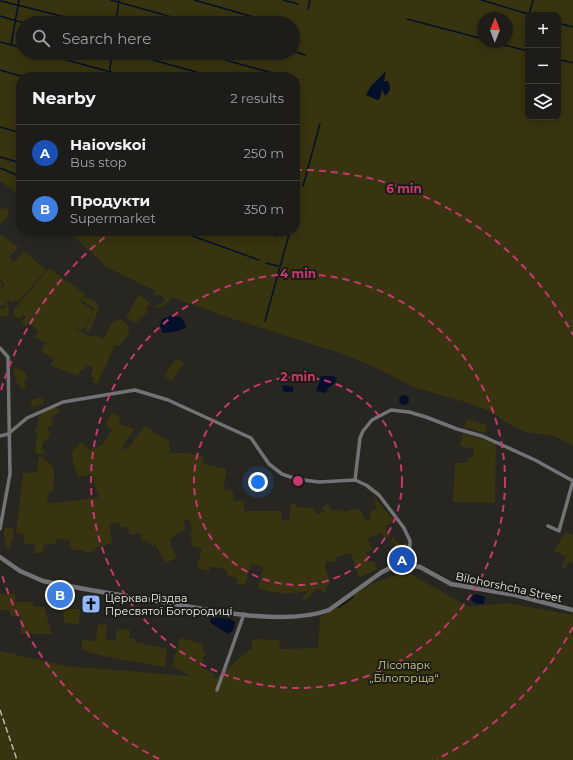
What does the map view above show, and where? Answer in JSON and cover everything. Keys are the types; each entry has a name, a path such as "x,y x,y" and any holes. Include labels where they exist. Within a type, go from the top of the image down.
{"street":[{"path":"0,348 8,358 8,434 10,474 0,529"},
{"path":"0,436 8,434 27,418 63,402 135,390 168,400 251,438 269,464 282,474 296,479 319,482 355,480 380,495 404,528 410,541 410,564 396,565 385,570 329,610 300,616 244,614 172,604 43,581 20,571 0,557"},
{"path":"355,480 360,438 363,431 372,420 391,410 426,416 457,429 500,443 573,481 559,531 548,526"},
{"name":"Bilohorshcha Street","path":"410,564 420,567 451,584 515,595 573,610"},
{"path":"217,690 244,614"}],"green space":[{"path":"0,0 573,0 573,446 554,436 525,432 505,422 490,411 462,401 413,387 377,368 340,353 236,320 171,297 171,299 162,307 154,307 164,302 165,299 162,296 153,294 156,291 108,268 73,236 300,236 300,72 16,72 16,192 0,181"},
{"path":"0,208 9,209 8,217 0,224"},
{"path":"0,234 18,247 9,257 14,262 24,251 46,270 18,302 15,300 12,303 9,300 2,307 0,305 0,290 5,285 0,280"},
{"path":"49,268 85,294 80,301 94,312 83,330 75,328 90,337 98,335 103,340 111,324 119,319 129,328 128,336 118,346 115,345 97,384 93,382 94,378 91,376 93,368 87,365 83,370 81,370 78,376 50,365 54,359 41,351 45,343 35,337 39,332 29,323 26,327 21,323 26,317 23,315 19,319 12,312"},
{"path":"139,294 150,303 145,309 147,312 136,323 126,317"},
{"path":"84,297 95,301 99,309 89,332 86,331 86,328 95,309 81,300"},
{"path":"7,303 9,307 8,317 0,316 0,309 5,308"},
{"path":"176,359 184,363 172,381 164,376"},
{"path":"15,368 25,372 27,379 24,382 26,387 25,389 22,389 17,383 13,369"},
{"path":"42,397 44,403 33,407 30,401"},
{"path":"55,407 61,411 50,418 54,425 48,427 50,436 42,443 42,450 46,452 43,454 37,454 35,451 37,436 34,429 38,428 39,416 46,410"},
{"path":"112,413 120,417 119,424 135,429 122,447 126,450 145,426 169,442 170,453 188,453 203,457 204,464 226,469 224,489 233,491 234,501 244,501 244,511 281,511 281,520 289,521 291,504 296,503 296,507 314,508 317,514 324,512 322,507 328,504 332,511 342,509 345,512 359,508 366,521 371,519 369,512 377,509 374,500 375,498 394,520 385,527 390,536 384,538 381,533 368,538 372,550 366,552 369,562 374,561 377,569 359,578 351,553 335,557 337,562 326,561 325,567 330,582 326,588 327,594 319,589 316,589 310,597 303,601 303,596 309,591 309,587 308,591 289,593 276,593 258,588 263,568 252,563 245,585 237,584 237,578 227,575 227,570 211,566 209,571 197,568 202,548 193,547 190,533 192,531 190,519 184,520 185,530 169,539 176,558 166,563 155,544 151,546 147,540 143,542 140,533 130,535 128,527 120,528 119,523 109,524 112,543 95,548 95,551 83,553 83,550 71,550 69,540 56,539 56,544 44,545 43,553 35,553 35,545 24,544 24,534 16,533 23,473 37,472 39,456 50,463 54,470 54,479 53,491 49,491 47,503 99,497 91,474 78,477 73,463 72,452 81,442 89,450 101,446 112,430 105,423"},
{"path":"467,419 488,425 485,433 464,427"},
{"path":"463,433 496,443 495,503 453,502 455,463 467,463 468,458 473,458 474,449 460,446"},
{"path":"4,528 13,528 13,538 8,551 4,539"},
{"path":"566,532 573,535 573,563 570,561 564,569 562,567 566,557 554,550"},
{"path":"392,537 399,544 407,543 407,548 402,549 401,553 395,555 394,545 391,540"},
{"name":"Лісопарк „Білогорща“","path":"407,572 469,607 508,603 573,615 573,760 0,760 0,651 66,666 190,676 172,666 180,638 204,644 202,649 205,652 201,667 215,674 213,678 216,678 249,650 252,650 252,639 279,640 280,649 318,648 320,618 372,584"},
{"path":"0,594 15,594 16,602 33,602 34,607 44,607 52,634 21,634 20,616 11,616 10,610 0,610"},
{"path":"63,609 80,609 79,624 64,623"},
{"path":"98,624 107,625 106,640 115,641 117,629 130,630 129,638 135,639 135,642 167,649 165,667 103,656 82,650 82,640 96,641"}],"water":[{"path":"386,71 384,81 388,81 389,83 390,89 388,93 385,96 382,89 380,99 377,100 366,95 371,86"},
{"path":"170,316 181,317 186,326 185,328 178,331 163,333 160,326 162,319"},
{"path":"321,376 333,376 337,378 335,383 328,388 326,393 316,391"},
{"path":"286,385 293,387 293,392 283,391 282,386"},
{"path":"404,395 409,400 404,405 399,400"},
{"path":"476,594 485,597 484,604 477,604 472,601 471,597"},
{"path":"212,617 231,619 235,622 233,631 228,634 211,623 210,619"}],"waterway":[{"path":"16,16 19,0"},
{"path":"111,0 168,16"},
{"path":"117,16 119,0"},
{"path":"194,0 250,16"},
{"path":"283,0 298,4"},
{"path":"308,9 310,0"},
{"path":"481,0 525,13"},
{"path":"530,12 533,0"},
{"path":"1,1 61,16"},
{"path":"0,16 16,21"},
{"path":"11,45 16,17"},
{"path":"407,19 477,37"},
{"path":"561,24 573,27"},
{"path":"0,42 16,46"},
{"path":"513,47 525,50"},
{"path":"300,53 305,55"},
{"path":"67,60 111,72"},
{"path":"110,72 111,60"},
{"path":"153,60 196,72"},
{"path":"225,60 269,72"},
{"path":"561,60 573,63"},
{"path":"0,70 16,75"},
{"path":"303,186 320,124"},
{"path":"0,127 16,132"},
{"path":"0,157 16,162"},
{"path":"0,168 16,175"},
{"path":"193,236 259,260"},
{"path":"265,321 289,236"},
{"path":"266,263 278,266"},
{"path":"338,608 353,597"}],"railway":[{"path":"0,710 17,760"}],"place":[{"name":"Haiovskoi","path":"402,560"},
{"name":"Продукти","path":"60,595"},
{"name":"Церква Різдва Пресвятої Богородиці","path":"91,604"}]}
